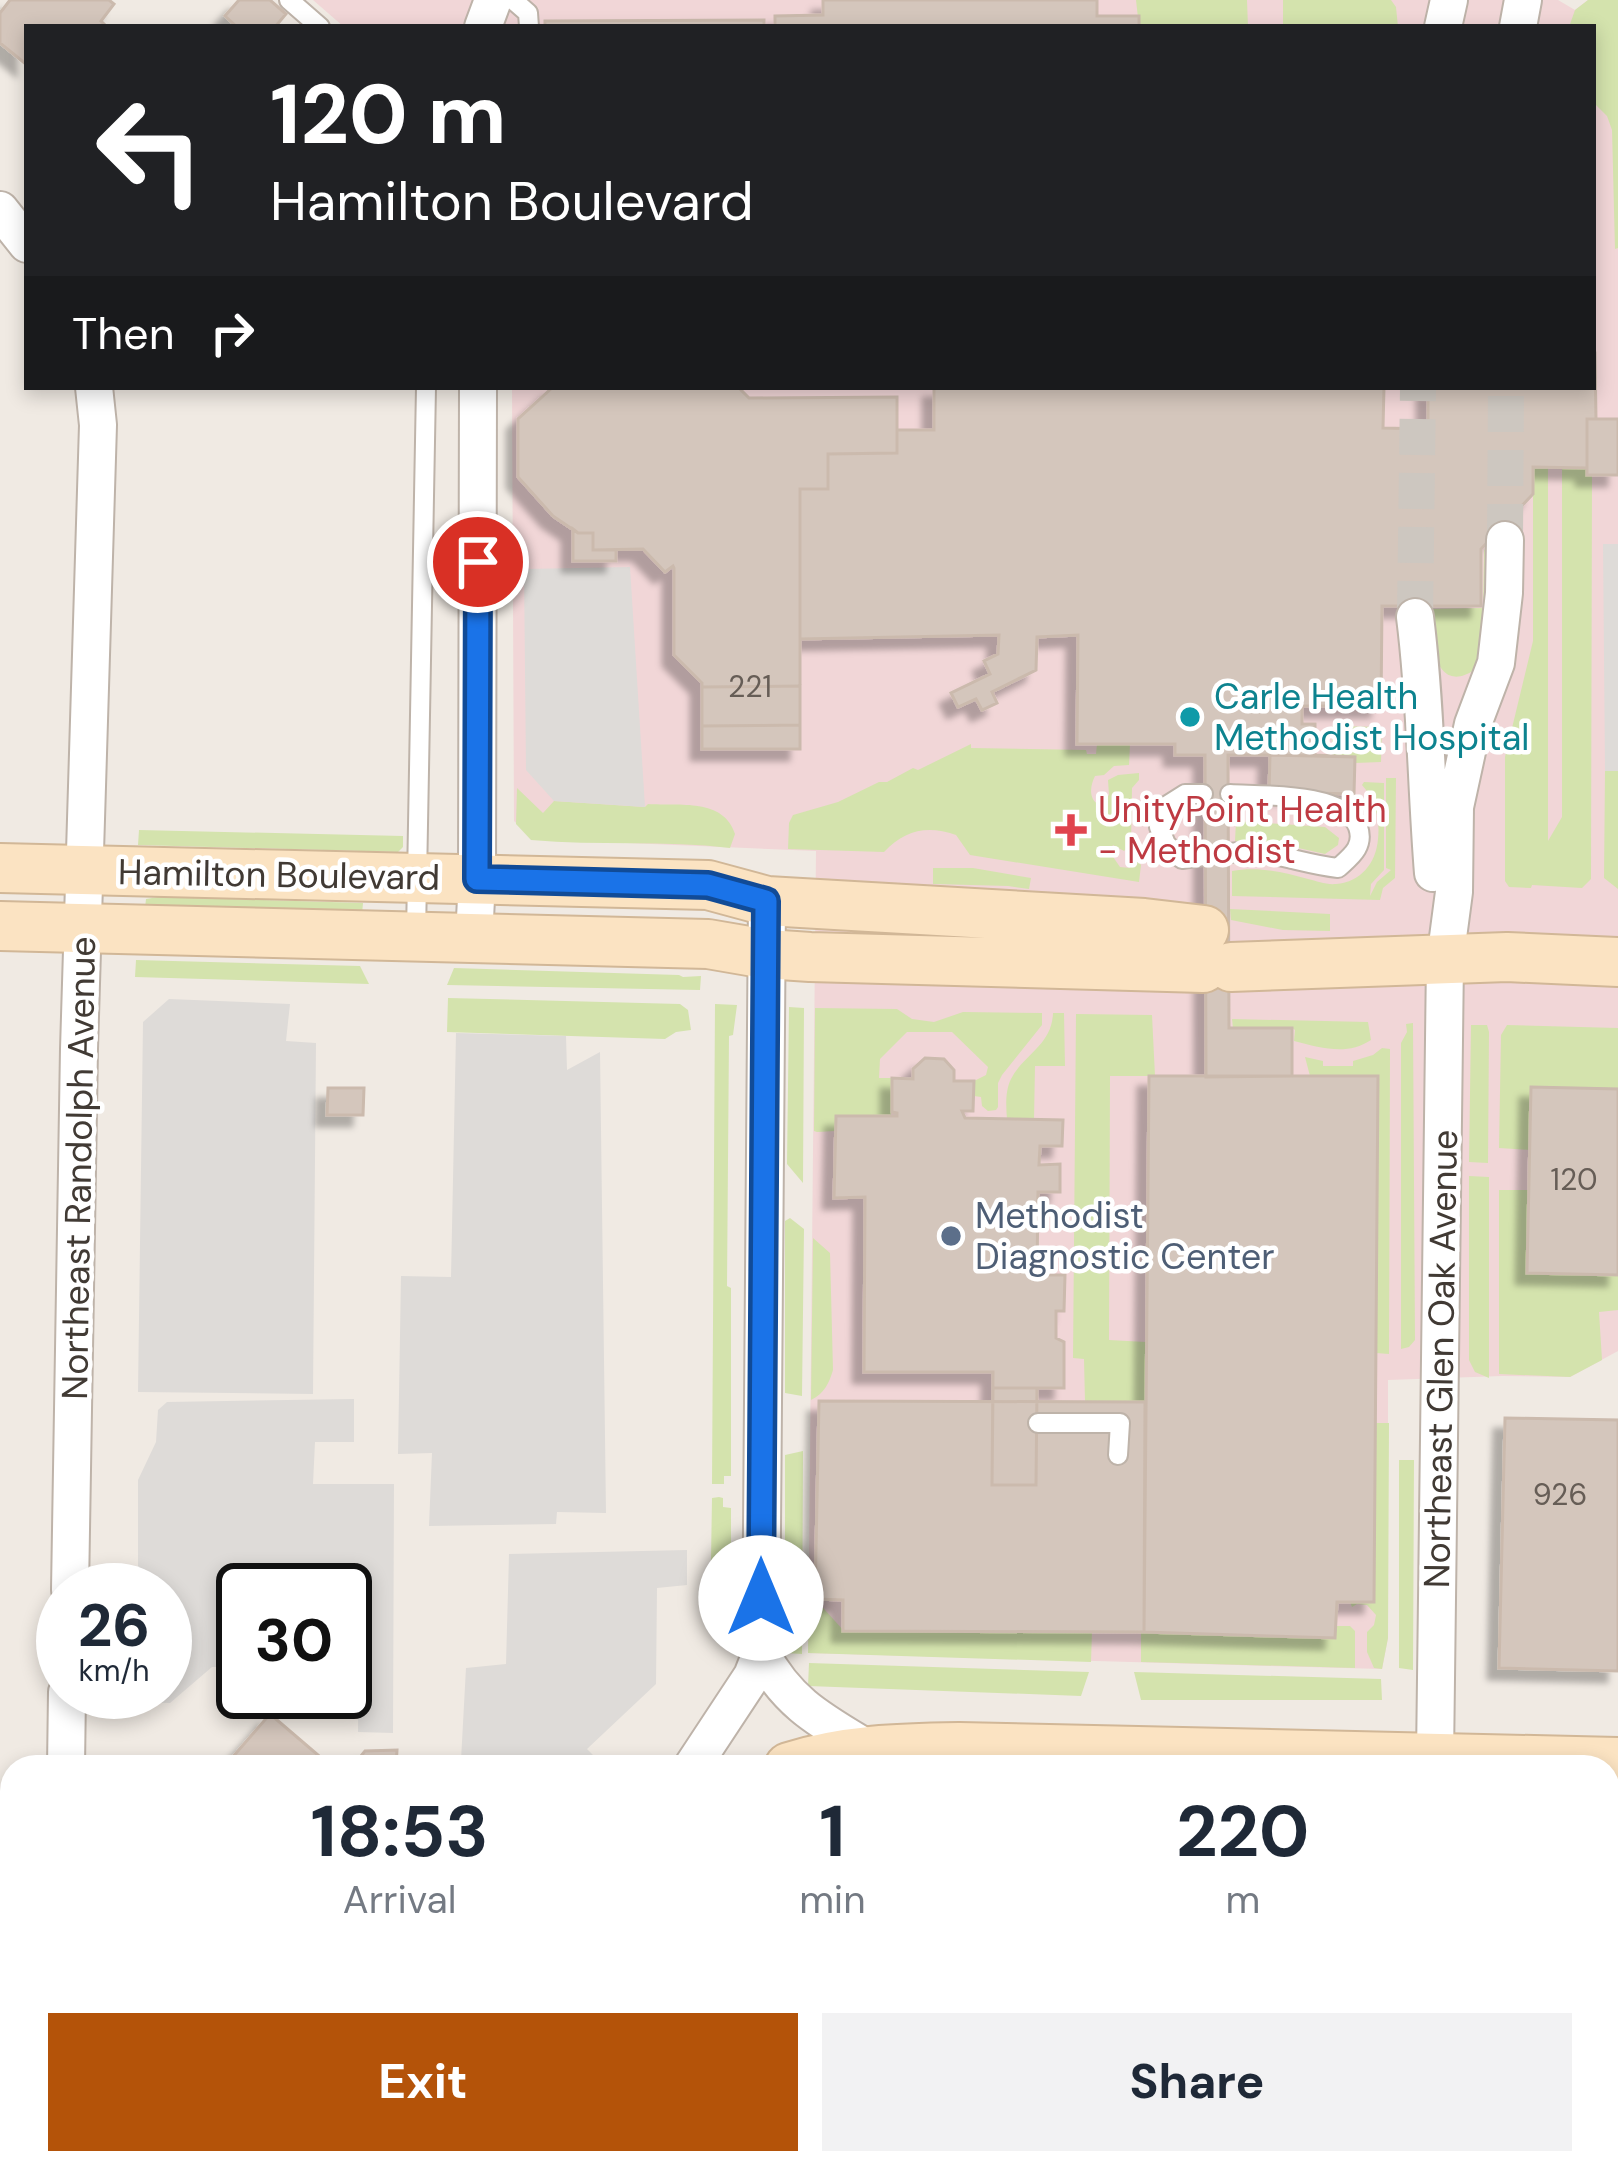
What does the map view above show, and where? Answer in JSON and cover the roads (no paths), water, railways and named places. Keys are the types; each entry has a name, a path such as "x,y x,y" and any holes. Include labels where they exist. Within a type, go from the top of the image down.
{"street":[{"path":"0,210 24,240"},
{"name":"Northeast Randolph Avenue","path":"70,1563 82,928 98,425 94,390"},
{"path":"474,938 478,390"},
{"name":"Northeast Glen Oak Avenue","path":"1435,1755 1444,960 1454,892 1455,807 1473,724 1496,663 1505,540"},
{"name":"Northeast Glen Oak Avenue","path":"1415,617 1424,685 1433,875 1444,960"},
{"name":"Hamilton Boulevard","path":"0,868 708,885 766,901 1144,923 1217,950"},
{"path":"700,1755 752,1676 761,1653 766,901"},
{"name":"Hamilton Boulevard","path":"0,926 708,944 766,954 1217,950 1362,963 1508,958 1618,962"},
{"path":"761,1653 780,1685 806,1711 870,1750"},
{"path":"66,1755 67,1719"},
{"path":"832,1755 1002,1748 1305,1755"}],"lane":[{"path":"289,0 317,24"},
{"path":"513,0 528,13 529,24"},
{"path":"416,937 426,390"},
{"path":"1203,794 1185,794 1166,806 1160,827 1166,844 1182,859 1203,856"},
{"path":"1229,853 1283,855 1338,868 1357,851 1360,837 1357,823 1340,807 1303,799 1230,794"},
{"path":"1038,1423 1120,1423 1118,1455"}],"tunnel":[{"path":"1415,617 1418,390"},
{"path":"1505,540 1506,390"}],"place":[{"name":"Carle Health Methodist Hospital","path":"1190,717"},
{"name":"UnityPoint Health - Methodist","path":"1071,830"},
{"name":"Methodist Diagnostic Center","path":"951,1236"}]}
